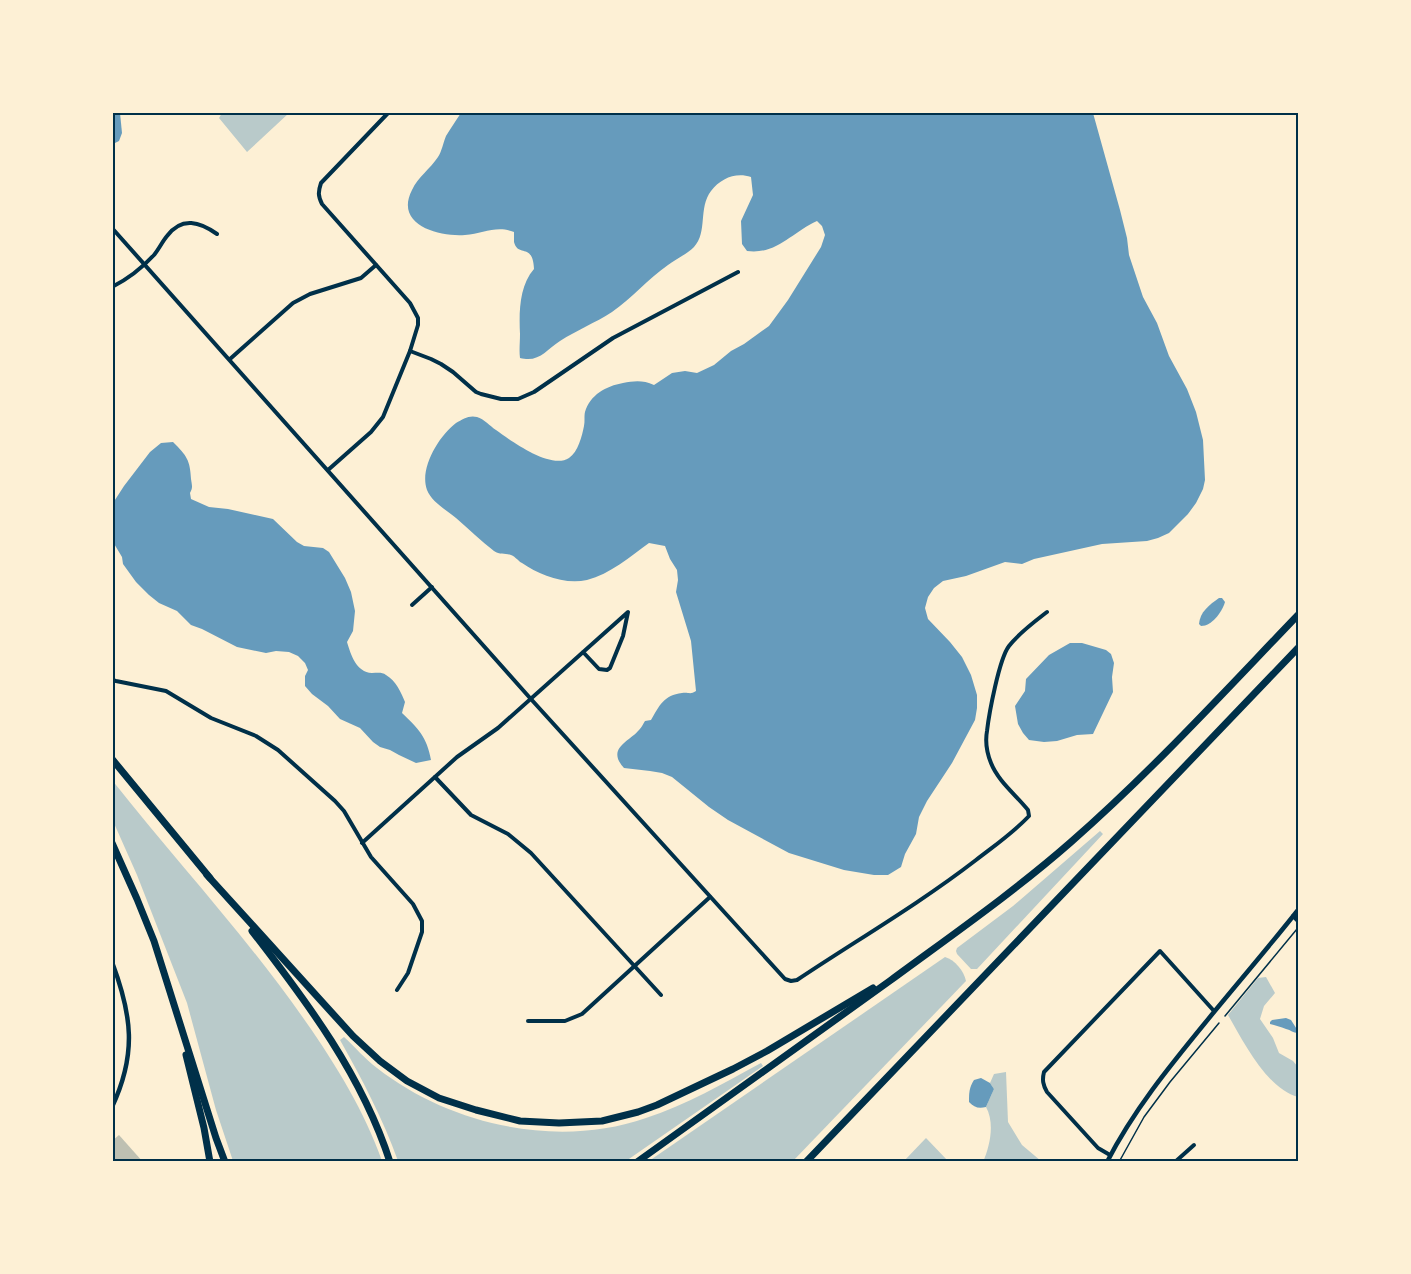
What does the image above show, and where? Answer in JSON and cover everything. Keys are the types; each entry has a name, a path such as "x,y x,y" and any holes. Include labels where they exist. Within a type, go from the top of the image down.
{"highway":[{"path":"637,1161 1015,889 1113,804 1174,745 1299,615"},
{"path":"806,1161 1299,648"},
{"path":"112,759 242,917 332,1041 367,1104 390,1161"},
{"path":"112,843 154,941 225,1161"},
{"path":"207,875 353,1036 380,1061 407,1081 439,1098 520,1121 559,1123 602,1121 657,1105 767,1051 906,969"},
{"path":"169,988 210,1161"}],"street":[{"path":"328,470 379,423 410,351 418,325 418,318 410,303 322,204 318,196 321,183 389,112"},
{"path":"112,288 145,264 172,230 180,225 198,224 217,234"},
{"path":"112,228 530,698 788,981 797,980 957,874 1029,816 1028,810 1002,781 990,762 987,731 1001,665 1008,647 1047,612"},
{"path":"230,359 293,303 309,294 360,278 376,265"},
{"path":"410,351 441,364 481,394 501,399 518,399 534,392 614,338 738,272"},
{"path":"412,604 432,587"},
{"path":"362,843 466,749 498,728 530,698 628,612 623,636 610,668 599,669 583,652"},
{"path":"112,680 166,691 212,718 256,736 335,801 344,811 371,857 413,904 422,921 422,932 408,973 397,990"},
{"path":"435,777 471,814 508,834 531,853 661,996"},
{"path":"528,1021 565,1021 589,1008 710,897"},
{"path":"1107,1161 1153,1088 1299,910"},
{"path":"1293,916 1299,921"},
{"path":"1110,1155 1098,1148 1047,1092 1043,1086 1044,1072 1160,951 1214,1011"},
{"path":"112,962 126,1007 130,1040 125,1073 112,1107"},
{"path":"112,1022 112,1047"},
{"path":"1175,1161 1194,1145"}],"path":[{"path":"1225,1016 1297,929"},
{"path":"1119,1161 1144,1117 1219,1023"}],"shaded area":[{"path":"222,112 289,113 247,152 219,118"},
{"path":"112,780 236,929 306,1022 349,1089 382,1161 233,1161 216,1110 187,1003 137,875 113,821"},
{"path":"1100,831 1103,834 977,969 971,969 957,954 957,948 1013,906"},
{"path":"945,957 958,966 966,981 793,1161 649,1161"},
{"path":"1266,977 1275,993 1264,1006 1260,1019 1273,1038 1279,1053 1293,1061 1298,1067 1298,1097 1287,1092 1266,1074 1228,1015 1258,978"},
{"path":"344,1037 377,1068 406,1088 437,1104 471,1117 505,1126 541,1131 577,1131 612,1127 646,1118 690,1100 761,1063 763,1066 626,1161 398,1161 372,1099 340,1040"},
{"path":"1006,1072 1008,1122 1022,1145 1041,1161 983,1162 990,1134 989,1113 986,1107 994,1089 990,1083 994,1074"},
{"path":"926,1138 948,1161 904,1161"}],"water":[{"path":"113,112 120,113 122,133 119,141 113,144"},
{"path":"461,113 1093,113 1120,210 1129,255 1143,297 1157,323 1169,356 1187,389 1196,412 1203,440 1205,480 1203,489 1188,514 1169,533 1158,538 1147,541 1102,544 1034,559 1022,564 1005,562 966,576 943,581 934,588 925,608 928,619 962,657 977,695 977,708 975,720 919,817 916,834 901,867 888,875 844,870 789,853 728,820 672,777 662,773 624,768 619,761 618,750 645,721 651,720 663,702 676,694 696,691 691,641 676,592 677,570 665,546 649,543 612,569 587,580 570,581 553,578 529,567 511,555 494,551 436,502 429,494 425,481 428,463 437,444 456,423 466,418 480,418 531,453 561,461 569,458 577,448 581,439 587,406 600,392 617,384 631,382 654,385 672,373 685,371 697,373 714,365 769,326 821,247 825,235 822,226 817,221 767,250 747,251 742,244 741,221 753,195 751,177 740,175 729,177 715,186 707,198 701,234 691,250 661,270 612,312 566,337 542,355 532,359 520,358 521,300 525,283 534,269 531,256 516,247 514,232 501,229 465,235 443,234 422,226 409,212 408,202 412,190 438,157 446,136"},
{"path":"173,442 189,463 191,499 209,507 273,519 297,542 304,546 323,548 329,552 351,592 355,611 353,631 347,642 352,657 362,670 390,677 405,702 402,713 421,733 431,760 416,763 380,747 360,728 340,719 305,686 305,676 308,670 298,656 289,652 266,653 237,647 191,625 177,611 159,603 136,582 123,564 122,557 113,542 113,503 150,452 161,443"},
{"path":"1219,598 1225,602 1222,610 1213,621 1201,626 1199,624 1203,612"},
{"path":"1070,643 1082,643 1106,650 1111,654 1114,663 1113,692 1093,734 1077,735 1057,741 1029,740 1018,724 1015,706 1025,691 1026,679 1049,655"},
{"path":"1286,1018 1291,1020 1298,1033 1270,1024 1272,1020"},
{"path":"981,1078 990,1083 994,1089 986,1107 981,1108 969,1102 969,1099 970,1088 974,1080"}],"building":[{"path":"119,1135 143,1162 112,1162 112,1141"}]}
